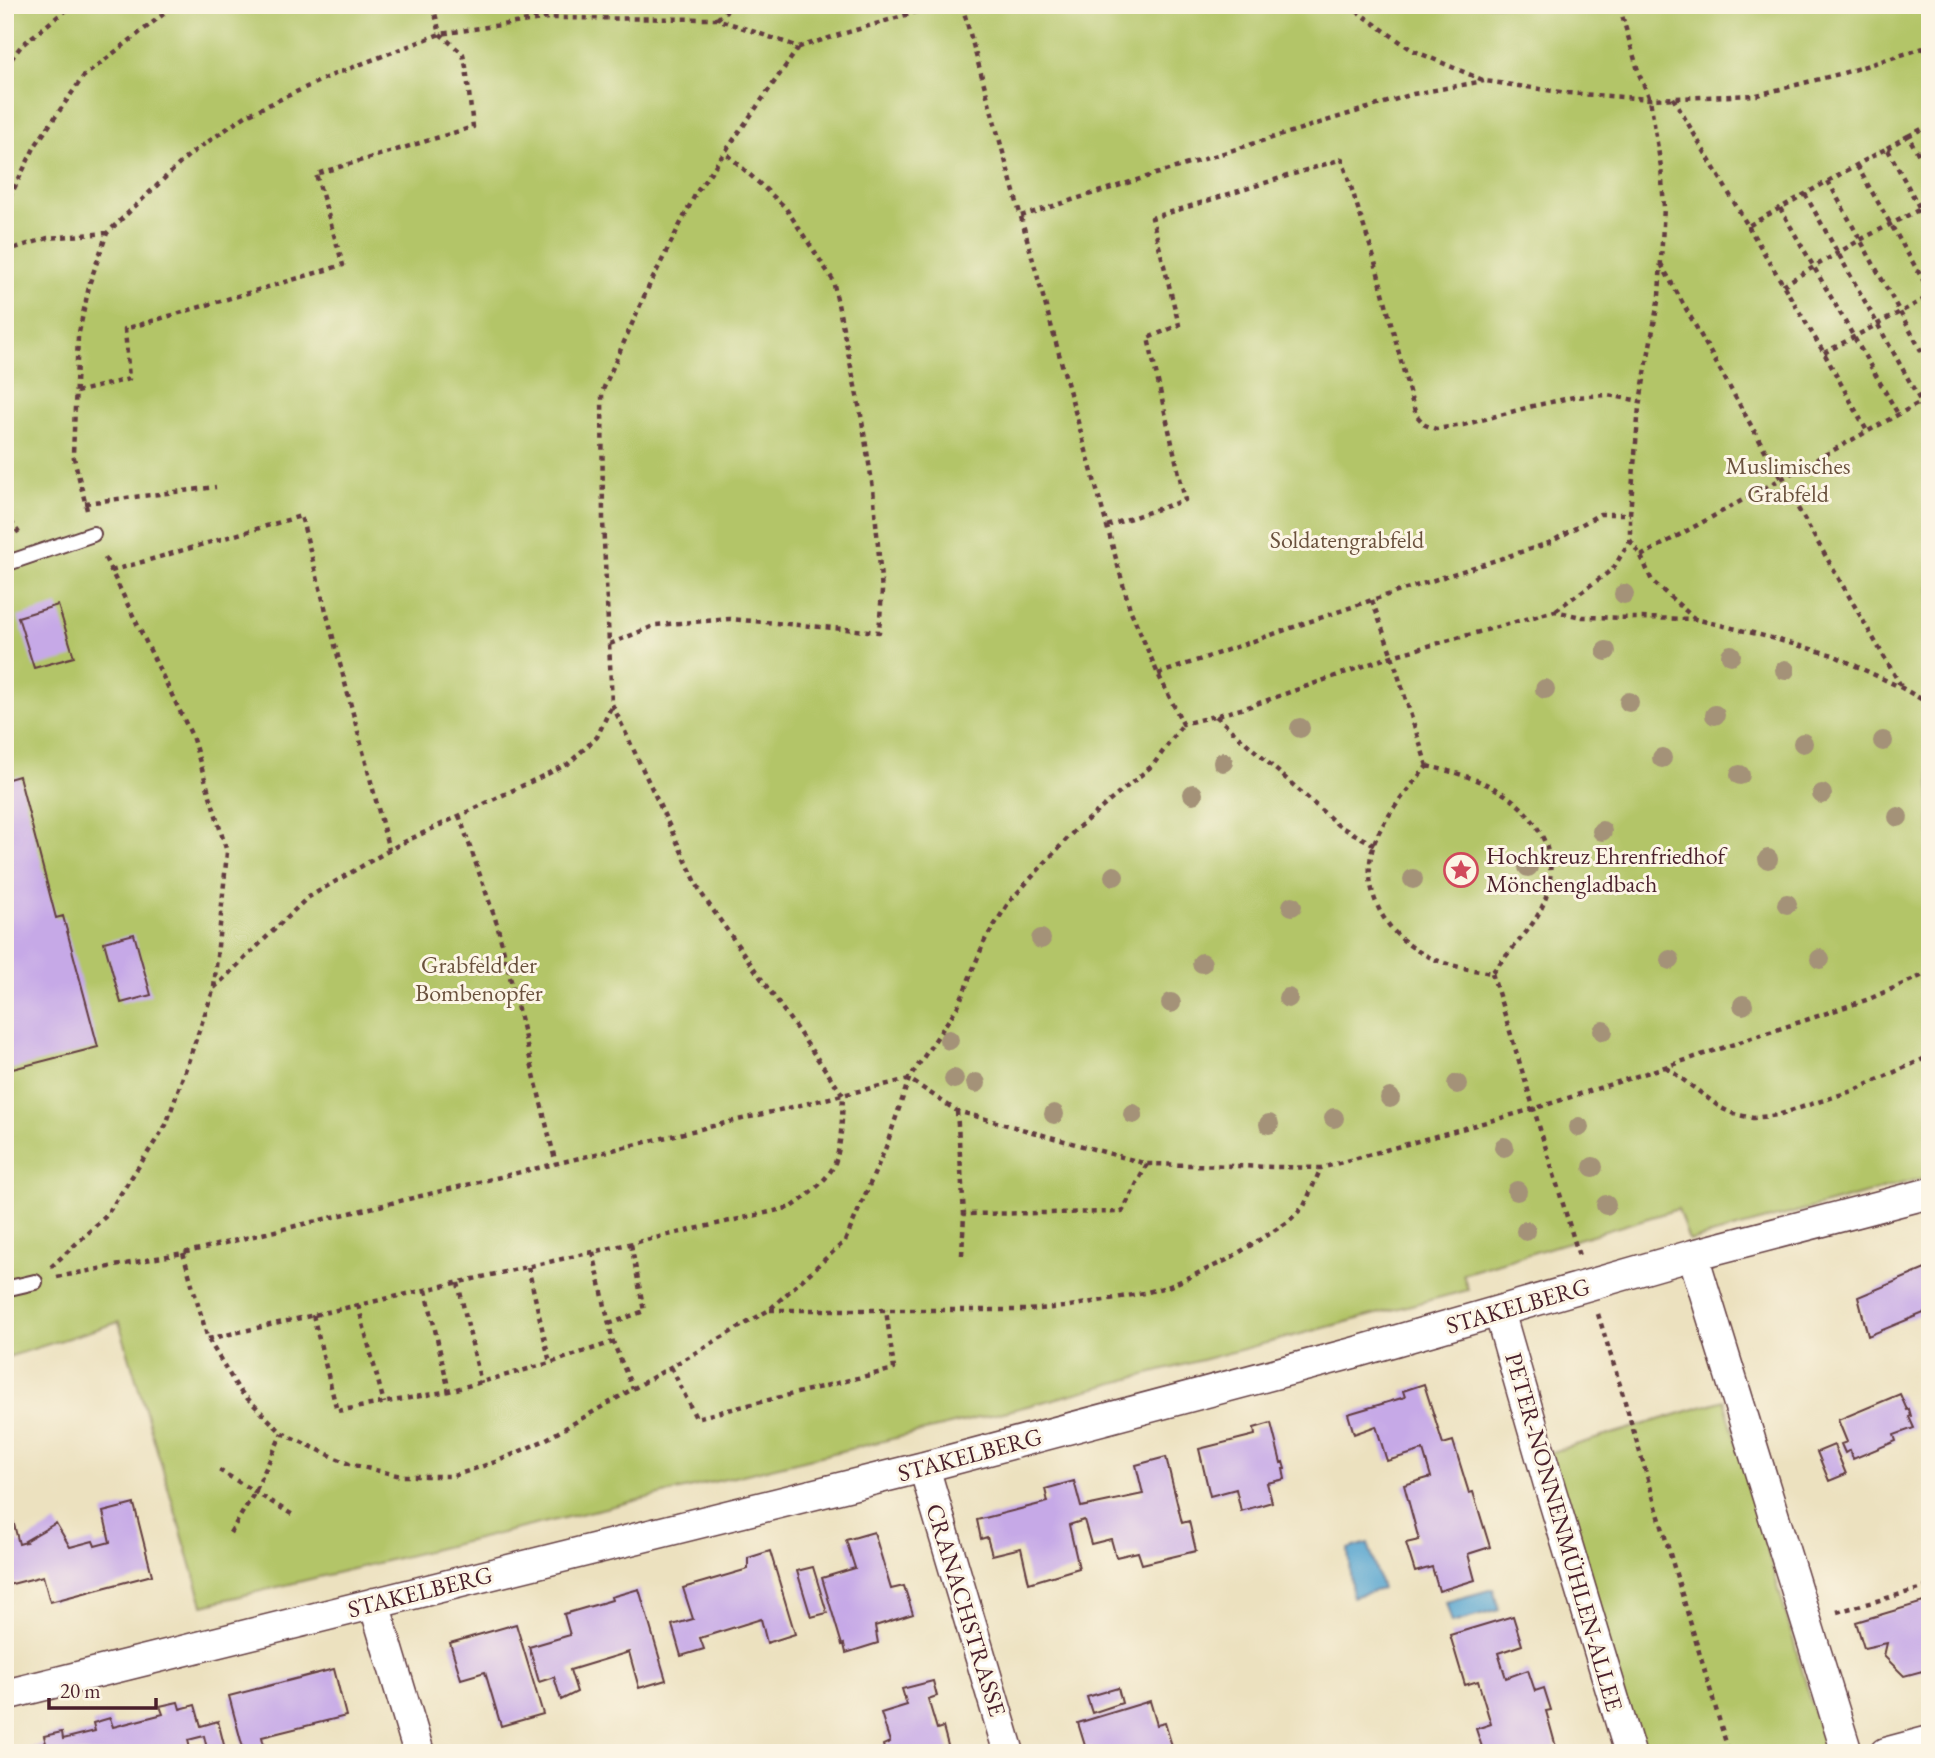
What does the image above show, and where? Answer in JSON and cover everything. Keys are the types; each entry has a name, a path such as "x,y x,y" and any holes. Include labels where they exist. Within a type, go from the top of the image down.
{"street":[{"name":"STAKELBERG","path":"5,1695 924,1467 1353,1353 1693,1255 1930,1193"},
{"path":"1693,1255 1847,1753"},
{"name":"PETER-NONNENMÜHLEN-ALLEE","path":"1499,1311 1630,1753"},
{"name":"CRANACHSTRASSE","path":"924,1467 1009,1753"},
{"path":"374,1603 419,1753"},
{"path":"1885,1753 1930,1741"}],"lane":[{"path":"5,564 93,534"},
{"path":"5,1289 35,1282"}],"path":[{"path":"5,67 22,45 72,5"},
{"path":"5,207 35,146 83,77 175,5"},
{"path":"76,393 129,379 125,329 343,265 316,174 473,127 467,66 463,54 440,34 433,5"},
{"path":"717,19 733,5"},
{"path":"35,1282 106,1216 166,1125 214,988 227,852 192,736 93,534 74,454 78,337 90,282 107,233 190,154 247,115 330,76 440,34 548,19 717,19 799,47 939,5"},
{"path":"962,5 1130,608 1183,724"},
{"path":"1348,5 1412,50 1485,81 1567,93 1650,99 1757,95 1927,47 1930,59"},
{"path":"183,1253 208,1339 239,1390 282,1433 349,1464 401,1476 453,1476 498,1461 543,1441 769,1310 845,1241 886,1147 909,1079 958,1006 985,940 1009,902 1074,830 1153,765 1183,724 1245,708 1392,656 1555,611 1613,569 1630,540 1640,401 1659,296 1664,207 1661,167 1650,99 1639,74 1619,5"},
{"path":"208,1339 792,1207 816,1189 834,1164 843,1095 701,893 612,704 603,521 602,393 646,292 696,193 799,47"},
{"path":"1020,216 1413,94 1485,81"},
{"path":"1673,98 1824,353 1867,431"},
{"path":"1748,226 1930,125"},
{"path":"1908,136 1930,174"},
{"path":"1887,149 1930,227"},
{"path":"610,643 656,625 730,619 879,632 882,591 873,488 833,280 785,207 725,152"},
{"path":"1107,526 1185,500 1148,338 1179,325 1152,218 1342,159 1374,258 1416,415 1425,425 1436,429 1463,425 1533,405 1574,397 1608,395 1640,401"},
{"path":"1824,353 1930,294 1857,166"},
{"path":"1828,181 1930,367"},
{"path":"1805,194 1921,402"},
{"path":"1783,285 1860,240 1930,204"},
{"path":"1780,208 1898,414"},
{"path":"5,251 48,238 107,233"},
{"path":"1661,264 1902,688"},
{"path":"1641,556 1930,397"},
{"path":"85,503 216,487"},
{"path":"1158,674 1549,543 1600,514 1630,514"},
{"path":"111,570 301,516 389,850"},
{"path":"1630,540 1641,556 1652,581 1695,619"},
{"path":"1373,600 1427,766"},
{"path":"1555,611 1581,617 1695,619 1833,655 1930,704"},
{"path":"214,988 307,898 389,850 568,764 597,737 612,704"},
{"path":"1216,715 1339,826 1375,845"},
{"path":"1427,766 1378,834 1371,857 1370,883 1374,897 1385,922 1416,950 1453,965 1492,973"},
{"path":"1427,766 1472,778 1513,800 1536,825 1549,853 1550,880 1547,895 1535,921 1492,973"},
{"path":"459,815 497,924 556,1164"},
{"path":"35,1282 183,1253 909,1079 957,1111 1147,1164 1321,1168 1533,1109 1665,1067 1869,999 1930,972"},
{"path":"1492,973 1620,1385 1729,1753"},
{"path":"1665,1067 1721,1108 1753,1118 1778,1115 1854,1090 1930,1056"},
{"path":"957,1111 964,1214 962,1255"},
{"path":"964,1214 1122,1212 1147,1164"},
{"path":"769,1310 1028,1310 1144,1293 1170,1286 1227,1260 1288,1222 1304,1206 1321,1168"},
{"path":"609,1324 644,1311 631,1244"},
{"path":"593,1252 613,1342 633,1389"},
{"path":"528,1267 550,1363"},
{"path":"458,1283 481,1382"},
{"path":"426,1290 449,1391"},
{"path":"358,1305 384,1403"},
{"path":"671,1367 696,1418 894,1369 886,1310"},
{"path":"313,1315 337,1411 449,1391 613,1342"},
{"path":"230,1533 255,1492 282,1433"},
{"path":"219,1470 293,1516"},
{"path":"1806,1620 1930,1586"}],"green space":[{"path":"5,5 1930,5 1930,1176 1689,1241 1678,1209 1463,1274 1468,1290 1012,1410 203,1605 119,1322 5,1358"},
{"path":"1724,1400 1826,1753 1640,1753 1549,1453"}],"water":[{"path":"1368,1543 1382,1589 1352,1597 1348,1549"},
{"path":"1493,1589 1499,1610 1452,1623 1446,1602"}],"building":[{"path":"58,605 74,657 34,668 18,617"},
{"path":"19,776 56,918 63,916 98,1047 5,1071 5,780"},
{"path":"134,934 151,995 121,1003 104,942"},
{"path":"1930,1267 1930,1321 1926,1312 1868,1336 1858,1297"},
{"path":"1424,1384 1443,1444 1453,1441 1490,1547 1468,1554 1475,1580 1439,1591 1432,1567 1415,1572 1406,1543 1419,1540 1404,1485 1431,1477 1423,1450 1387,1461 1376,1426 1354,1434 1348,1414 1405,1397 1403,1391"},
{"path":"1900,1394 1907,1410 1909,1409 1914,1428 1894,1435 1896,1441 1853,1459 1850,1450 1845,1453 1841,1444 1847,1442 1838,1420"},
{"path":"1271,1423 1285,1469 1285,1479 1267,1483 1272,1502 1241,1511 1236,1489 1210,1496 1199,1449 1255,1435 1254,1428"},
{"path":"1834,1445 1846,1474 1829,1481 1817,1452"},
{"path":"1166,1457 1182,1523 1189,1521 1196,1551 1142,1564 1138,1552 1116,1557 1111,1539 1091,1544 1084,1520 1069,1525 1079,1568 1029,1583 1021,1548 992,1555 987,1537 981,1539 977,1520 1048,1502 1045,1489 1074,1481 1081,1507 1143,1494 1136,1465"},
{"path":"5,1501 8,1501 19,1544 56,1523 70,1547 93,1541 95,1546 110,1542 103,1512 134,1504 152,1575 50,1602 43,1576 8,1585 10,1593 5,1594"},
{"path":"874,1532 891,1589 904,1586 913,1614 875,1626 878,1643 846,1653 822,1578 855,1568 846,1540"},
{"path":"770,1551 795,1634 767,1643 761,1619 700,1638 704,1649 681,1656 672,1625 693,1619 683,1588 748,1569 748,1558"},
{"path":"813,1567 827,1613 811,1617 797,1571"},
{"path":"639,1589 666,1680 639,1688 629,1652 570,1670 577,1692 561,1700 554,1677 539,1682 529,1647 570,1635 564,1614"},
{"path":"1930,1600 1930,1669 1904,1676 1884,1656 1887,1643 1864,1648 1856,1622"},
{"path":"1513,1616 1522,1645 1498,1653 1506,1678 1528,1670 1535,1691 1544,1688 1551,1710 1546,1711 1556,1747 1537,1753 1484,1753 1476,1729 1491,1724 1478,1681 1465,1685 1450,1635"},
{"path":"516,1624 543,1714 501,1726 485,1672 461,1679 450,1643"},
{"path":"334,1669 346,1716 262,1737 264,1746 244,1752 229,1696"},
{"path":"933,1681 937,1696 928,1699 937,1729 943,1727 950,1753 885,1753 883,1745 890,1742 881,1713 907,1705 902,1689"},
{"path":"1118,1688 1122,1703 1092,1713 1087,1697"},
{"path":"1150,1701 1157,1725 1165,1723 1172,1746 1164,1749 1165,1753 1094,1753 1092,1747 1086,1749 1078,1723"},
{"path":"178,1702 180,1709 195,1705 201,1726 218,1721 226,1753 208,1753 204,1736 188,1740 191,1753 14,1753 46,1743 44,1736 62,1732 63,1739 95,1731 93,1723 110,1718 113,1727 163,1714 160,1706"}],"place":[{"name":"Hochkreuz Ehrenfriedhof Mönchengladbach","path":"1461,870"}],"park label":[{"name":"Muslimisches Grabfeld","path":"1788,480"},
{"name":"Soldatengrabfeld","path":"1347,540"},
{"name":"Grabfeld der Bombenopfer","path":"479,979"}]}
